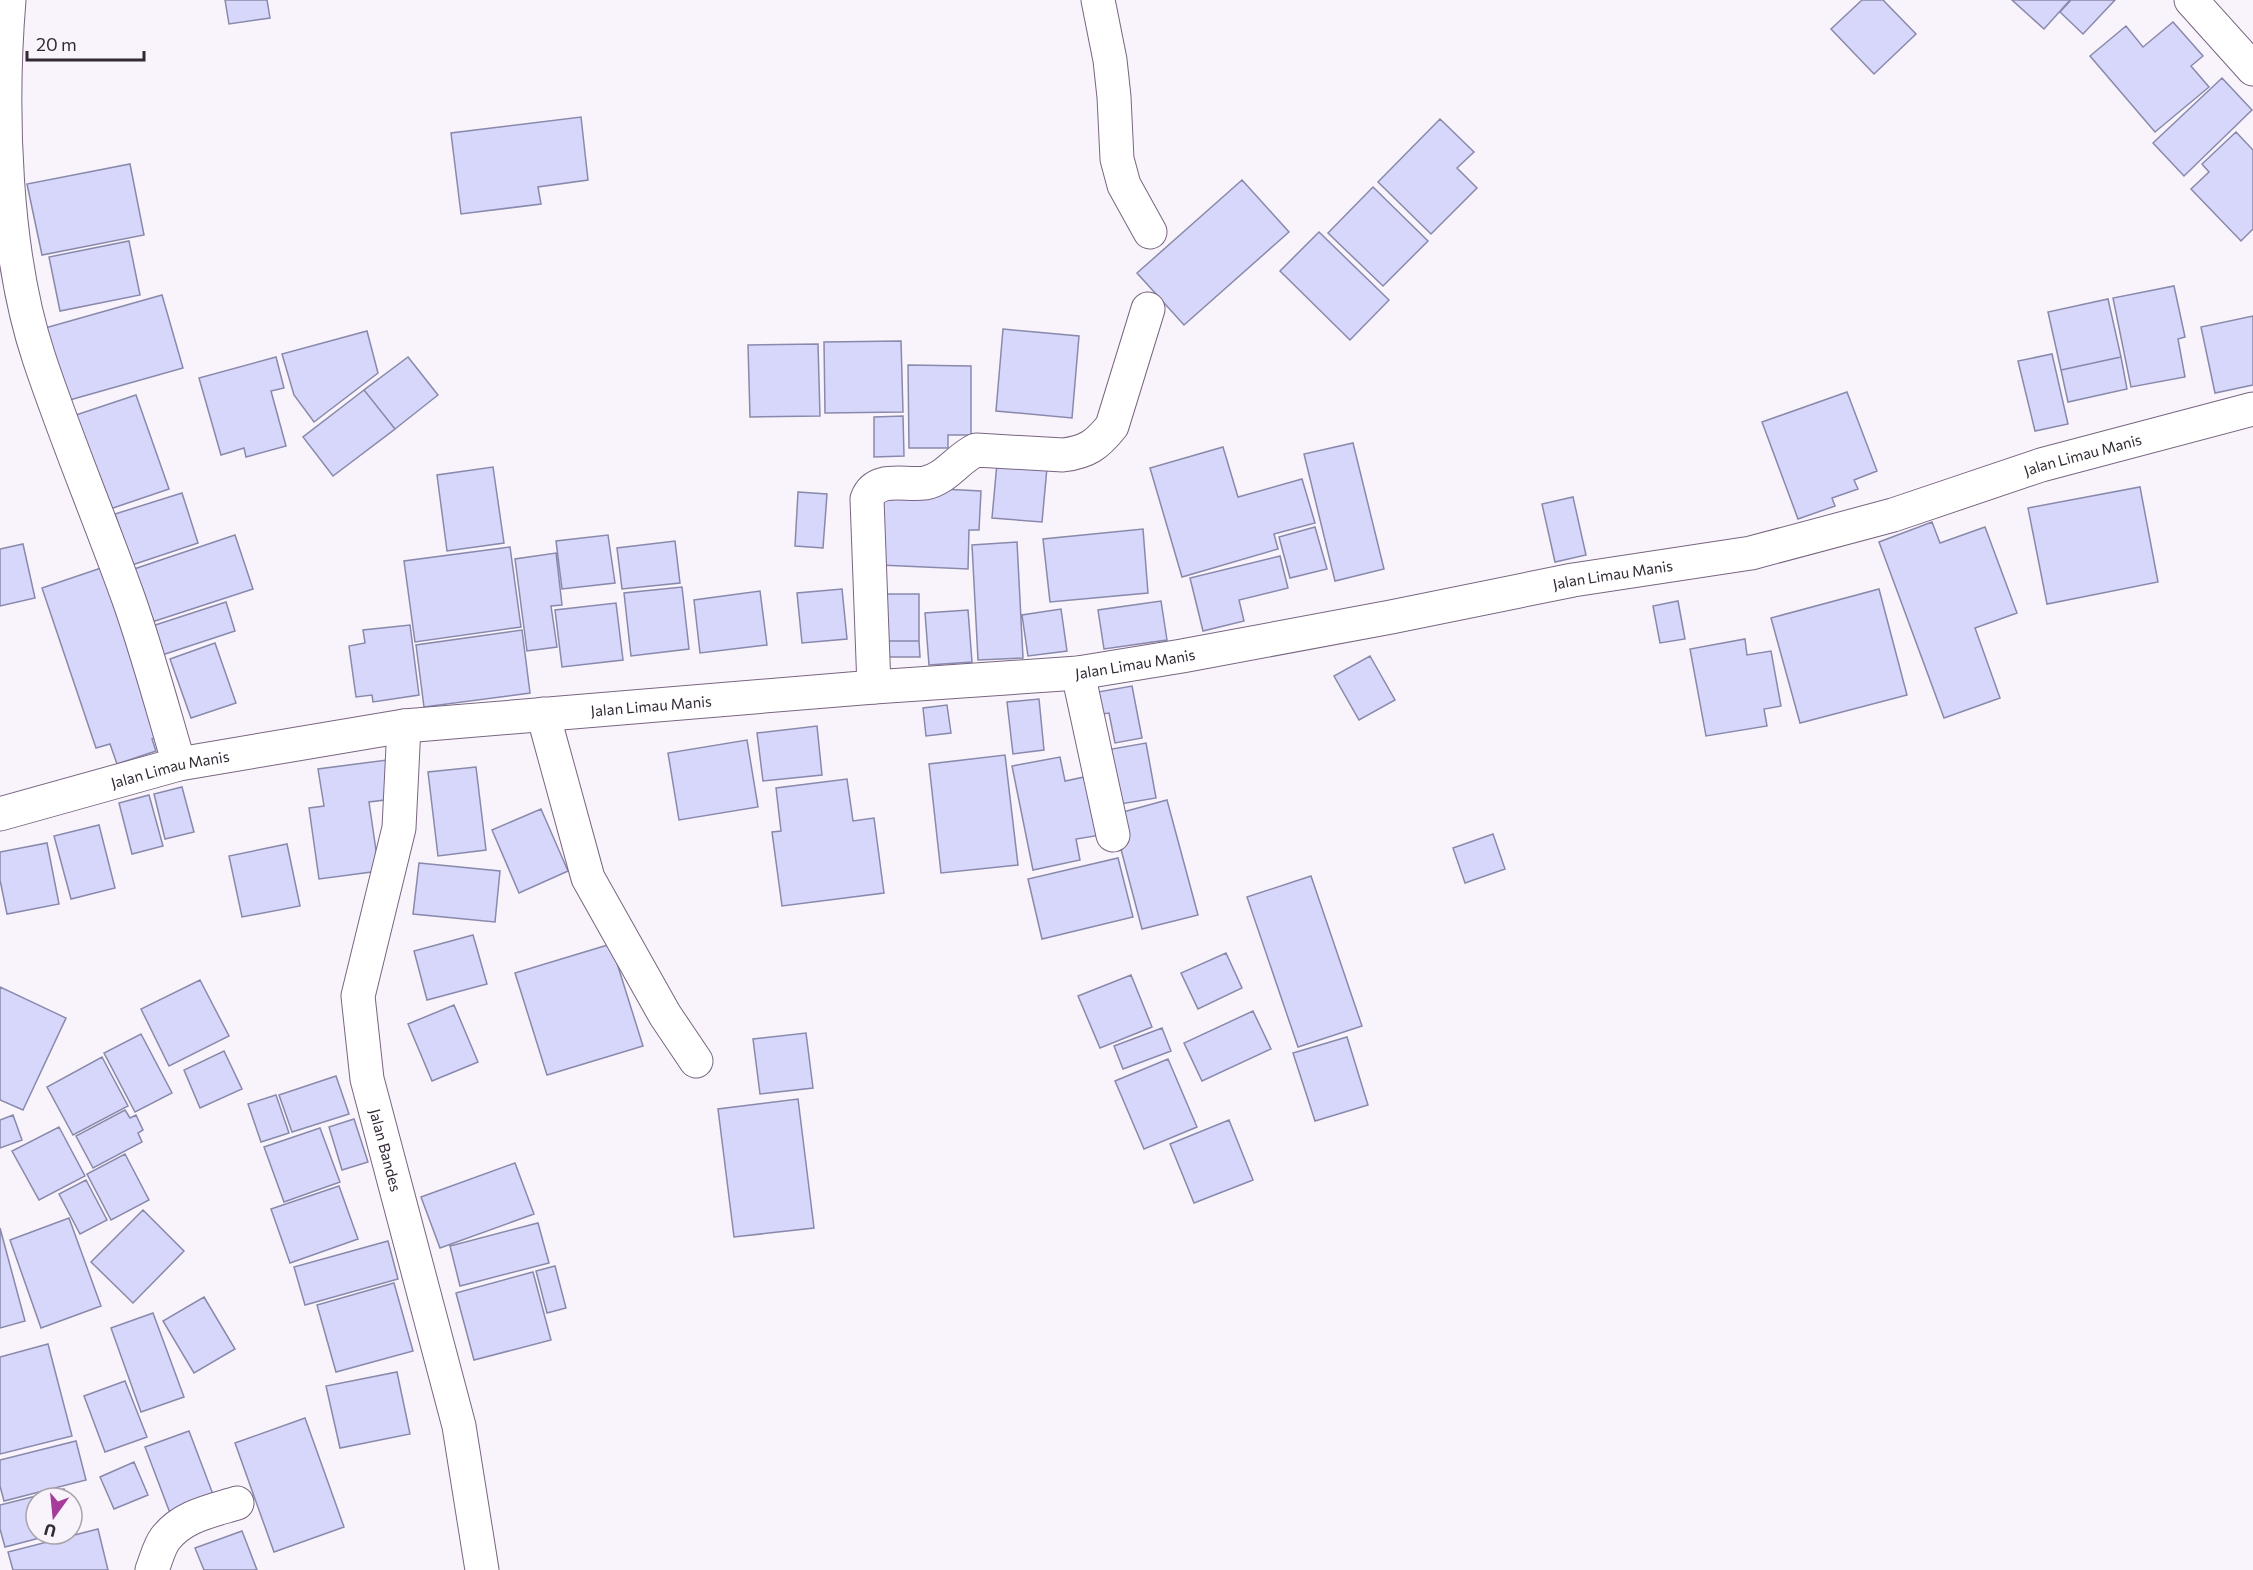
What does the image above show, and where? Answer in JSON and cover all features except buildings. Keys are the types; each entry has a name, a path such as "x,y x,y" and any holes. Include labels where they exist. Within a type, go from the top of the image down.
{"street":[{"path":"9,0 1,70 1,118 10,231 21,289 39,357 129,602 179,764"},
{"path":"1098,0 1110,60 1116,159 1124,184 1150,232"},
{"path":"2191,0 2253,69"},
{"path":"874,687 867,499 870,492 879,484 923,483 935,480 964,456 976,450 1064,455 1076,453 1100,441 1112,426 1148,309"},
{"name":"Jalan Limau Manis","path":"0,814 179,764 404,726 874,687 1078,673 1379,620 1573,580 1751,553 1893,515 2041,465 2253,409"},
{"path":"1078,673 1113,835"},
{"path":"543,714 588,878 665,1015 696,1060"},
{"name":"Jalan Bandes","path":"404,726 399,828 358,996 367,1079 459,1426 482,1570"},
{"path":"152,1570 164,1541 176,1528 197,1515 237,1503"}]}
